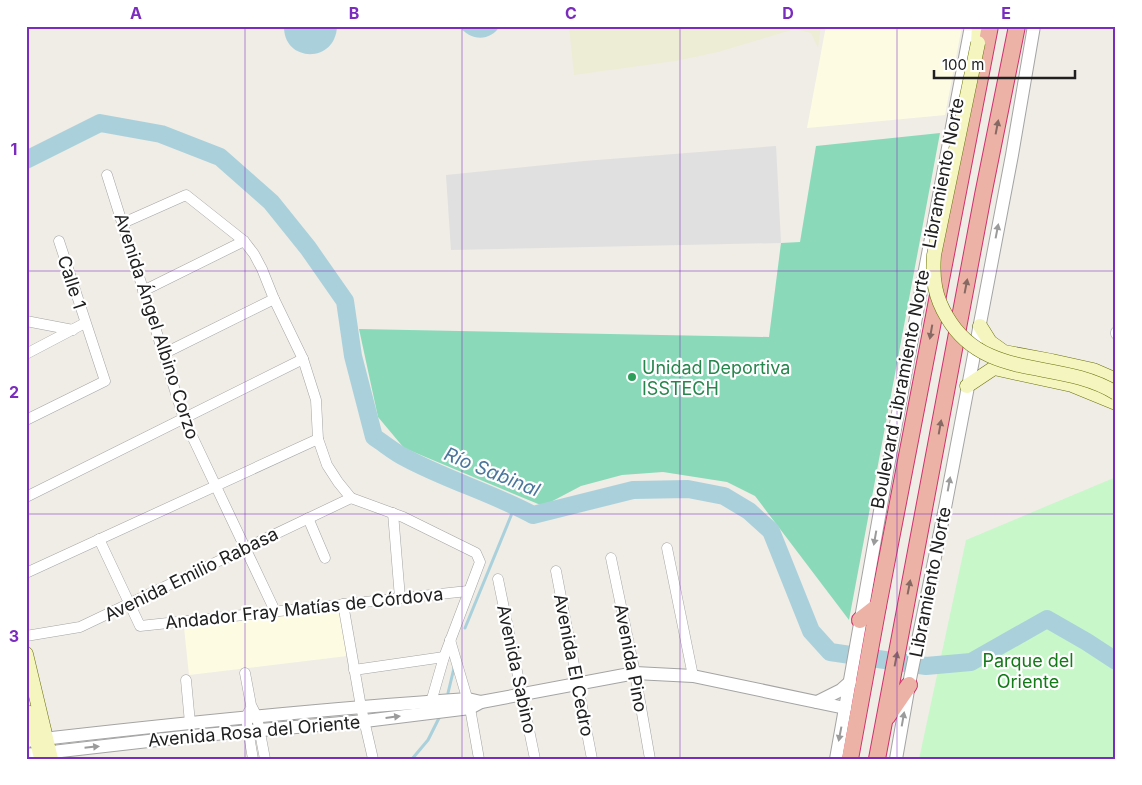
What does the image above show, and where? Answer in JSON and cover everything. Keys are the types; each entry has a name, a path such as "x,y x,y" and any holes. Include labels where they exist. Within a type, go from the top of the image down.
{"highway":[{"name":"Boulevard Libramiento Norte","path":"850,759 855,679 864,627 878,606 990,26"},
{"path":"877,759 983,195 1017,26"},
{"path":"884,720 910,682"}],"main road":[{"path":"979,26 978,43 934,255 934,288 941,306 958,333 980,353 998,360 1081,377 1116,393"},
{"path":"980,326 990,342 1004,352 1093,370 1116,380"},
{"path":"967,386 994,368 1072,384 1116,403"},
{"path":"26,654 39,750"},
{"path":"26,696 39,750"}],"street":[{"name":"Libramiento Norte","path":"864,627 971,26"},
{"name":"Libramiento Norte","path":"896,759 974,347 980,326 1034,26"},
{"name":"Avenida Ángel Albino Corzo","path":"107,175 184,419 275,612"},
{"path":"123,223 186,196 244,241 262,269 274,299 304,359 316,400 318,439 338,482 351,498 393,513 476,553 480,562 450,639 430,707"},
{"name":"Calle 1","path":"26,420 105,381 59,241"},
{"path":"143,291 244,241"},
{"path":"163,354 274,299"},
{"path":"26,321 73,330"},
{"name":"Calle 1","path":"26,354 85,323"},
{"path":"26,498 304,359"},
{"path":"26,573 318,439"},
{"name":"Avenida Emilio Rabasa","path":"26,636 80,627 351,498"},
{"path":"393,513 400,598"},
{"path":"308,518 325,558"},
{"path":"99,539 129,604"},
{"path":"667,548 693,676"},
{"name":"Avenida Pino","path":"611,558 635,673 650,759"},
{"name":"Avenida El Cedro","path":"556,571 592,759"},
{"name":"Avenida Sabino","path":"498,579 535,759"},
{"name":"Andador Fray Matías de Córdova","path":"129,604 140,626 468,591"},
{"path":"343,604 361,708 373,759"},
{"path":"450,639 473,703 479,759"},
{"path":"354,670 444,657"},
{"path":"245,673 253,724 253,759"},
{"name":"Avenida Rosa del Oriente","path":"39,750 253,724 361,708 430,707 473,703 635,673 693,676 845,708"},
{"path":"816,702 841,690 855,679"},
{"path":"836,759 845,708 855,679"},
{"path":"186,680 190,723"},
{"name":"Avenida Rosa del Oriente","path":"39,750 190,723 253,724 364,721 430,707"},
{"path":"253,724 265,759"}],"shaded area":[{"path":"569,26 821,26 818,48 811,33 795,29 718,52 675,61 574,75"},
{"path":"826,26 962,26 945,115 807,128"},
{"path":"776,146 781,243 451,250 446,175 584,161"},
{"path":"339,608 347,656 189,675 184,627"}],"green space":[{"name":"Unidad Deportiva ISSTECH","path":"940,133 849,620 755,496 727,482 663,472 622,475 581,486 543,506 404,448 378,417 359,329 769,337 781,243 800,242 816,146"},
{"name":"Parque del Oriente","path":"1116,477 1116,759 919,759 966,540"}],"water":[{"path":"284,26 337,26 334,38 328,47 320,52 310,54 300,52 292,47 286,38"},
{"path":"459,26 500,26 491,35 480,38 469,35"}],"waterway":[{"name":"Río Sabinal","path":"26,160 100,123 161,134 220,157 271,202 308,248 345,301 353,356 374,437 398,454 422,466 533,515 633,490 688,489 724,496 749,511 771,531 811,631 830,652 926,666 971,662 1047,619 1116,661"},
{"path":"465,628 515,506"},
{"path":"448,693 454,668"},
{"path":"412,759 428,740 439,718"}],"place":[{"name":"Unidad Deportiva ISSTECH","path":"632,377"}]}
